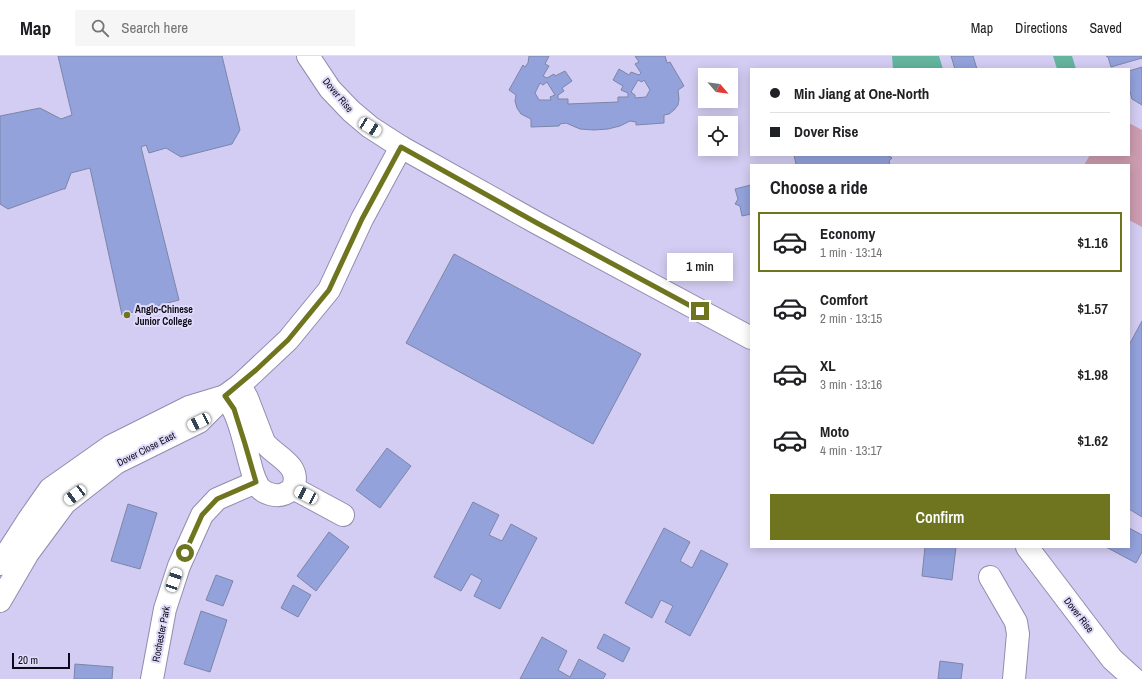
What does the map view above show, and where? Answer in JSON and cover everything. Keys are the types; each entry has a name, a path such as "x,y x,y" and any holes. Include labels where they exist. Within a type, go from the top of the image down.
{"street":[{"name":"Dover Rise","path":"308,56 330,89 350,111 370,127 401,147 537,223 750,337"},
{"name":"Dover Close East","path":"0,564 29,519 58,496 111,446 189,407 232,390 288,340 329,290 362,219 401,147"},
{"path":"232,390 247,398 264,442 268,448 293,469 296,479 293,488 287,493 280,496 274,495 260,489 256,482 234,409 232,390"},
{"name":"Rochester Park","path":"152,679 164,609 179,566 202,515 217,499 256,482"},
{"path":"293,488 343,514"},
{"name":"Dover Close East","path":"0,601 28,553 58,496"},
{"name":"Dover Rise","path":"1028,548 1112,659 1134,679"},
{"path":"990,577 1016,622 1018,634 1014,679"}],"shaded area":[{"path":"892,56 939,56 943,68 893,68"},
{"path":"1053,56 1072,56 1076,68 1057,68"},
{"path":"1130,124 1142,130 1142,227 1130,221 1130,164 1085,164 1089,156 1130,156"}],"building":[{"path":"58,56 222,56 240,130 232,144 181,157 166,148 149,153 146,145 141,147 179,300 122,315 90,168 71,173 65,189 8,209 0,204 0,116 40,108 61,119 72,115"},
{"path":"529,56 549,56 545,64 549,66 543,76 547,78 565,71 572,81 562,88 564,91 558,95 558,99 568,99 568,104 618,102 618,97 628,97 628,93 621,90 623,86 613,80 619,69 629,75 631,72 639,75 641,73 635,64 639,62 635,56 665,56 667,63 670,62 684,86 678,90 678,105 669,114 664,115 664,123 636,125 636,122 630,121 620,126 608,129 594,130 580,129 566,123 560,124 559,126 531,127 531,119 521,114 515,101 516,95 509,90 523,65 525,67 528,63","holes":["638,80 642,82 644,80 650,90 646,97 635,98 635,95 631,92","547,82 555,95 550,97 551,100 539,100 535,93 540,83 543,85"]},
{"path":"951,56 973,56 977,68 955,68"},
{"path":"1106,56 1142,56 1142,58 1111,67 1108,57"},
{"path":"1142,67 1142,105 1132,99 1130,92 1130,71"},
{"path":"794,156 889,156 892,158 889,161 890,164 796,164"},
{"path":"750,185 750,214 742,216 740,206 735,204 738,199 735,189"},
{"path":"454,254 641,354 593,444 406,343"},
{"path":"1142,321 1142,517 1130,510 1130,343"},
{"path":"387,448 411,466 380,508 356,490"},
{"path":"473,502 499,515 489,535 502,541 511,524 537,538 500,609 474,596 482,580 471,574 461,591 434,577"},
{"path":"128,504 157,513 140,569 111,561"},
{"path":"664,528 690,542 680,561 692,568 701,550 728,564 690,636 665,622 673,606 661,600 652,618 625,603"},
{"path":"1130,529 1142,535 1142,552 1136,563 1108,548 1130,548"},
{"path":"329,532 349,547 316,591 297,576"},
{"path":"925,548 956,548 952,580 922,576"},
{"path":"216,575 233,581 223,606 206,600"},
{"path":"293,585 311,595 298,617 281,608"},
{"path":"201,611 227,620 210,672 184,664"},
{"path":"604,634 630,648 623,662 597,648"},
{"path":"542,637 567,651 558,670 570,677 579,659 606,674 603,679 520,679"},
{"path":"940,661 963,664 961,679 938,679"},
{"path":"75,664 113,667 112,679 74,679"}],"place":[{"name":"Anglo-Chinese Junior College","path":"127,315"}],"route":[{"path":"185,553 202,515 217,499 256,482 234,409 225,396 265,363 288,340 329,290 362,219 401,147 537,223 700,311"}]}
